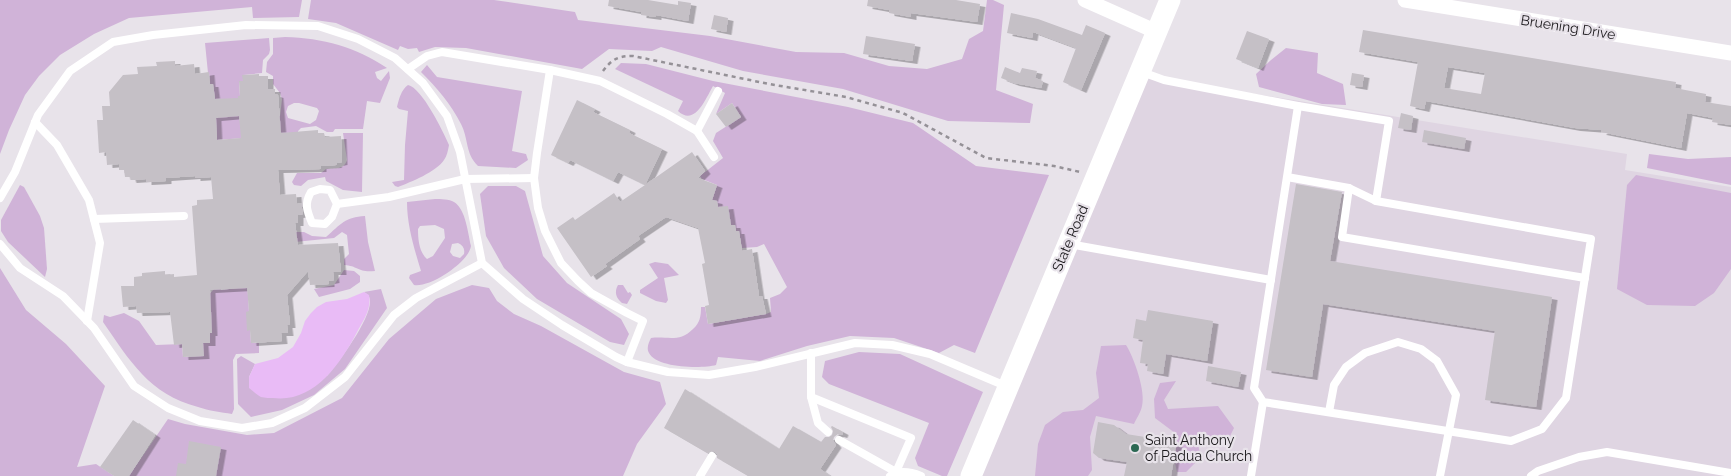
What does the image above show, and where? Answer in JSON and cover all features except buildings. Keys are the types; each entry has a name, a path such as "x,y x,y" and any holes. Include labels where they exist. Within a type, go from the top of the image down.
{"main road":[{"name":"State Road","path":"971,476 1170,0"}],"street":[{"path":"1085,0 1157,32"},
{"name":"Bruening Drive","path":"1405,0 1731,53"}],"lane":[{"path":"0,198 15,172 38,115 70,72 113,42 153,35 246,24 318,26 358,39 395,58 423,83 447,116 460,152 482,263 523,299 577,334 627,362 668,372 709,375 755,367 854,343 892,345 930,354 1008,387"},
{"path":"408,69 426,56 442,52 597,80 696,131 714,157"},
{"path":"550,70 536,153 534,178 538,208 561,264 591,293 643,321 627,362"},
{"path":"1140,71 1164,80 1298,106 1389,121 1376,201"},
{"path":"696,131 718,91"},
{"path":"1251,476 1263,402 1254,388 1298,106"},
{"path":"35,122 57,145 89,200 94,219 100,243 87,321"},
{"path":"1263,402 1511,441 1542,429 1566,398 1591,239 1376,201 1349,188 1287,176"},
{"path":"337,204 389,197 465,179 534,178"},
{"path":"320,188 330,190 337,204 332,217 325,224 312,223 306,209 310,192 320,188"},
{"path":"1349,188 1342,237 1585,278"},
{"path":"94,219 184,216"},
{"path":"0,244 20,268 63,296 94,328 134,386 168,408 200,421 242,428 272,423 305,408 345,377 394,316 416,298 482,263"},
{"path":"1067,244 1271,280"},
{"path":"1329,412 1334,385 1346,367 1365,353 1398,342 1421,349 1437,361 1456,395 1440,476"},
{"path":"811,353 812,397 818,423 828,432"},
{"path":"812,397 911,438 893,474"},
{"path":"839,440 893,474 913,473 921,476"},
{"path":"1531,476 1538,471 1579,457 1607,452 1731,473"},
{"path":"700,476 712,456"}],"path":[{"path":"597,80 610,62 617,57 642,57 769,84 846,97 902,112 986,158 1054,166 1096,175"}],"shaded area":[{"path":"0,0 302,0 299,17 253,18 252,7 129,18 94,34 60,55 39,76 25,95 0,154"},
{"path":"311,0 494,0 575,12 578,20 710,36 796,52 844,53 889,66 927,69 962,59 969,39 983,31 987,0 993,0 1004,5 996,90 1033,104 1030,123 948,121 843,89 743,71 661,47 652,51 609,49 582,69 466,48 435,47 419,52 417,48 408,49 400,46 398,50 336,23 308,19"},
{"path":"269,38 270,50 263,60 262,73 243,75 243,81 239,82 239,117 244,138 217,140 217,99 215,99 213,84 210,84 205,43"},
{"path":"273,38 313,39 339,45 363,54 387,68 375,72 377,78 381,81 389,71 390,78 380,103 367,101 363,129 335,129 333,132 327,132 316,126 301,128 298,134 282,135 277,117 280,116 282,99 273,84 273,76 266,72 267,62 273,54","holes":["299,103 317,108 319,111 316,120 310,124 288,118 286,112 288,106"]},
{"path":"1286,48 1318,53 1317,73 1343,84 1346,105 1322,104 1259,87 1256,74"},
{"path":"621,63 646,64 713,81 848,107 913,123 976,166 1049,175 975,353 954,345 939,353 894,338 850,336 807,346 760,361 718,357 716,365 690,367 660,362 653,358 648,349 651,338 673,338 688,333 699,322 701,307 705,307 708,324 766,314 771,312 770,298 780,294 787,287 764,244 757,247 742,248 739,231 736,231 735,225 731,225 718,207 717,201 712,200 717,185 702,179 700,176 723,158 713,141 716,133 741,117 732,103 716,114 725,93 713,86 695,113 690,116 684,115 678,111 683,101 615,69"},
{"path":"427,65 437,77 522,91 512,151 526,154 528,160 516,168 478,166 471,156 463,130 453,110 421,72"},
{"path":"1144,76 1627,154 1625,170 1731,187 1731,476 979,476"},
{"path":"408,85 414,88 426,102 449,145 445,158 435,169 398,187 392,182 404,180 408,111 397,107 402,92"},
{"path":"343,133 363,133 362,192 343,190 326,181 325,177 308,180 301,186 294,185 292,182 297,173 321,173 326,169 339,168 346,163"},
{"path":"1649,154 1688,159 1731,157 1731,185 1647,168"},
{"path":"1636,175 1731,193 1731,269 1714,293 1695,306 1647,305 1617,289 1627,185"},
{"path":"20,185 24,187 40,216 44,228 47,269 45,277 8,242 1,231 1,220"},
{"path":"488,186 516,186 525,191 543,256 567,283 621,319 629,334 624,345 610,342 537,299 504,268 486,236 480,194"},
{"path":"435,199 454,202 458,205 464,216 471,246 464,259 448,273 421,285 414,285 409,278 410,275 421,271 413,245 407,202","holes":["435,225 444,229 445,238 433,256 427,259 421,249 418,229 420,226","458,243 464,250 464,254 460,258 453,256 450,252 452,244"]},
{"path":"365,216 368,242 375,271 365,271 344,265 344,259 349,254 347,235 342,232 334,238 295,242 296,232 326,237 348,220"},
{"path":"655,262 668,264 679,275 664,278 668,300 666,303 656,301 640,293 640,290 658,278 649,264"},
{"path":"0,268 26,310 66,344 105,386 77,467 96,464 114,476 0,476"},
{"path":"344,270 354,271 360,276 360,282 350,289 319,297 314,289 334,285"},
{"path":"247,280 251,343 259,343 259,353 236,354 233,360 234,409 232,414 206,410 166,394 132,363 103,322 104,315 110,317 124,313 139,321 156,345 182,344 183,357 203,356 203,343 210,343 207,297 220,282 221,290 238,288"},
{"path":"472,285 489,288 497,301 514,314 541,326 624,372 660,382 666,404 637,444 623,476 129,476 168,419 185,424 247,435 274,433 342,398 389,339 436,299"},
{"path":"618,285 623,285 628,293 630,292 632,295 627,304 622,303 617,297 616,290"},
{"path":"381,289 387,308 345,369 314,395 282,410 251,417 238,404 237,359 241,356 255,364 249,377 327,376 360,329 369,309 369,296 364,292"},
{"path":"364,292 369,295 370,300 366,316 333,370 323,380 300,395 287,398 261,397 249,388 249,377 255,364 278,358 293,347 305,321 317,307 326,302 347,299"},
{"path":"1126,345 1136,366 1143,400 1134,424 1096,416 1090,437 1092,470 1088,476 1035,476 1038,444 1045,425 1063,412 1083,410 1099,398 1096,373 1101,346"},
{"path":"859,352 900,354 983,392 947,476 942,476 918,466 915,458 929,423 829,384 822,377 825,361"},
{"path":"1176,381 1164,400 1168,409 1218,406 1234,428 1229,438 1196,437 1201,457 1186,472 1177,472 1172,449 1175,433 1155,418 1154,399 1160,383"}],"place":[{"name":"Saint Anthony of Padua Church","path":"1135,448"}]}
